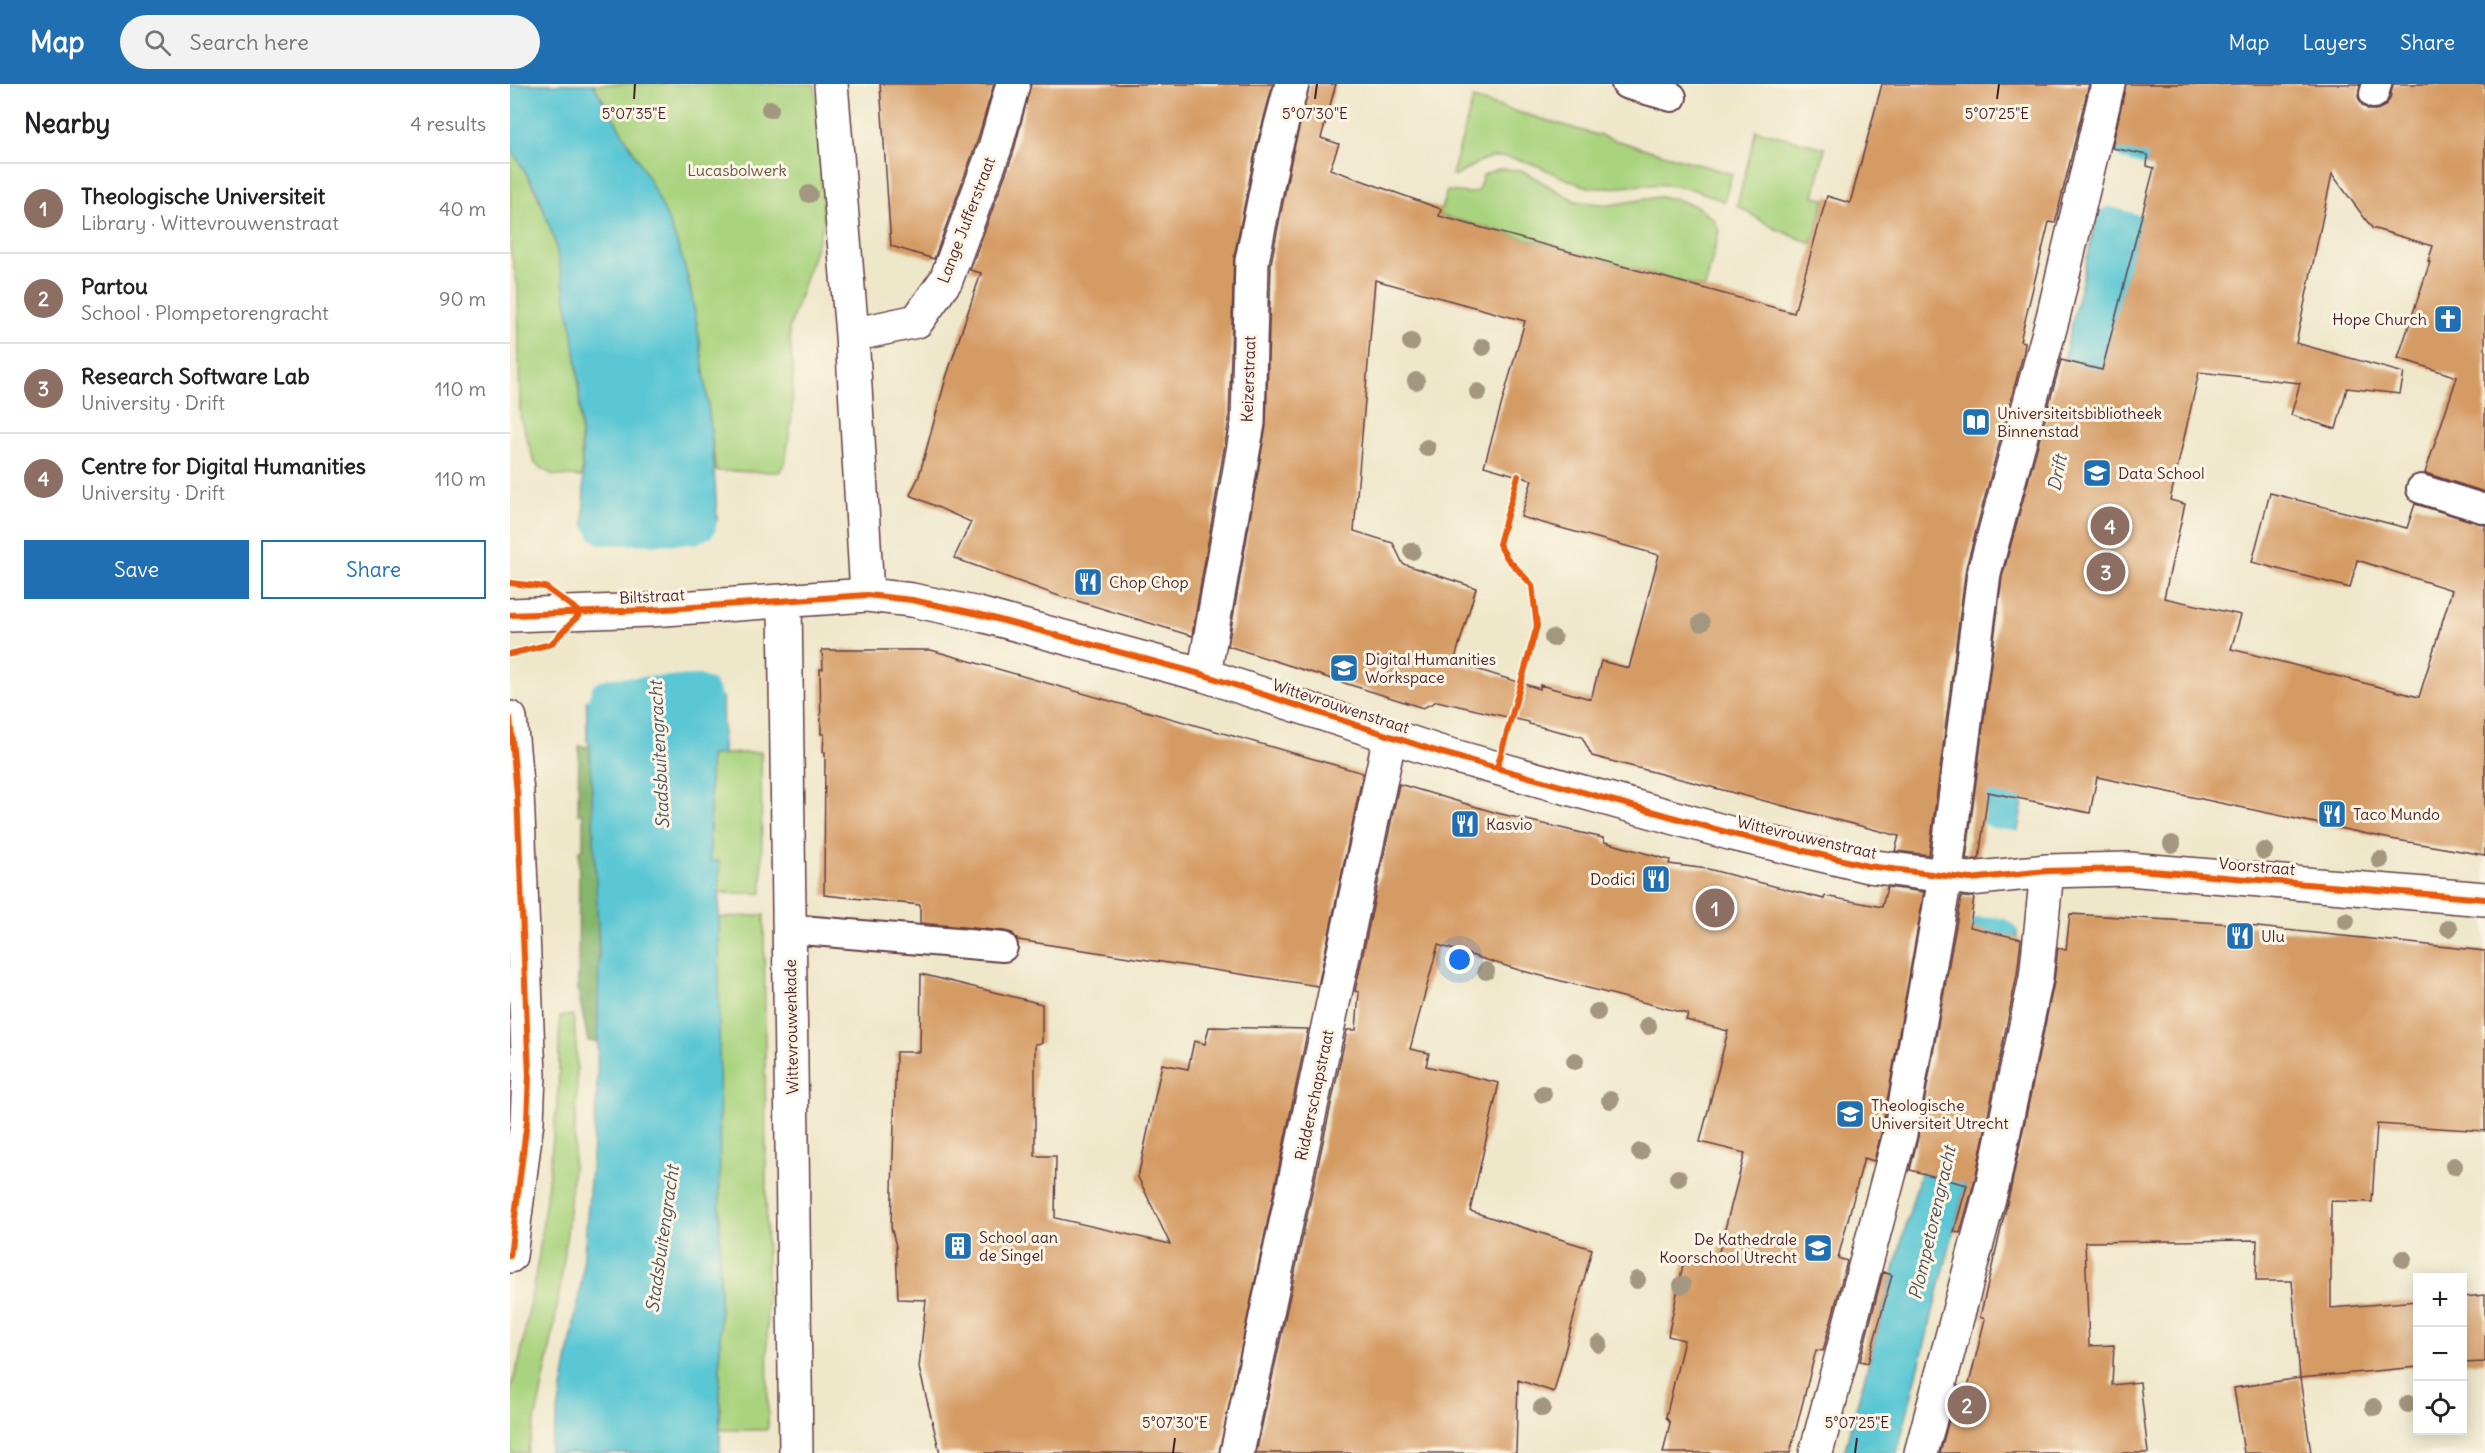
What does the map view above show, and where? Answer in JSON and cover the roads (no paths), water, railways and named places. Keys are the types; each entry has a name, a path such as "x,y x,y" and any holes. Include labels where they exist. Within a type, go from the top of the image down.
{"street":[{"path":"831,84 852,336 867,595"},
{"name":"Lange Jufferstraat","path":"852,336 916,321 946,280 995,148 1013,84"},
{"name":"Keizerstraat","path":"1204,675 1248,423 1252,261 1292,84"},
{"path":"1816,1453 1900,1134 1957,879 1984,573 2053,317 2108,84"},
{"name":"Wittevrouwenstraat","path":"724,606 867,595 912,600 974,613 1204,675 1390,736 1733,834 1868,866 1957,879 2036,873"},
{"name":"Wittevrouwenkade","path":"785,601 796,1453"},
{"name":"Biltstraat","path":"510,615 724,606"},
{"path":"510,718 517,793 528,1075 527,1121 510,1257"},
{"name":"Ridderschapstraat","path":"1237,1453 1390,736"},
{"name":"Voorstraat","path":"2036,873 2128,869 2485,899"},
{"path":"1921,1453 1993,1183 2037,978 2036,873"}],"lane":[{"path":"1626,84 1672,97"},
{"path":"2421,489 2485,509"},
{"path":"790,929 1003,947"}],"water":[{"name":"Stadsbuitengracht","path":"510,84 593,84 661,203 681,254 694,306 706,387 715,479 722,663 723,755 710,755 710,861 719,861 720,1453 548,1453 556,1423 582,1279 597,1096 599,949 590,747 587,740 584,500 579,384 573,334 555,242 538,193 510,147"},
{"path":"2118,125 2155,132 2147,165 2154,168 2087,436 2018,830 2017,936 2001,1012 1987,1100 1897,1453 1844,1453 1920,1174 1960,975 1978,815 2062,367"}],"place":[{"name":"Hope Church","path":"2448,319"},
{"name":"Universiteitsbibliotheek Binnenstad","path":"1976,422"},
{"name":"Data School","path":"2097,473"},
{"name":"Centre for Digital Humanities","path":"2110,526"},
{"name":"Research Software Lab","path":"2106,572"},
{"name":"Chop Chop","path":"1088,582"},
{"name":"Digital Humanities Workspace","path":"1344,668"},
{"name":"Taco Mundo","path":"2332,814"},
{"name":"Kasvio","path":"1465,824"},
{"name":"Dodici","path":"1656,879"},
{"name":"Theologische Universiteit","path":"1715,908"},
{"name":"Ulu","path":"2240,936"},
{"name":"Theologische Universiteit Utrecht","path":"1850,1114"},
{"name":"School aan de Singel","path":"958,1246"},
{"name":"De Kathedrale Koorschool Utrecht","path":"1818,1248"},
{"name":"Partou","path":"1967,1405"}],"park label":[{"name":"Lucasbolwerk","path":"737,170"}],"water label":[{"name":"Drift","path":"2057,473"},
{"name":"Plompetorengracht","path":"1932,1223"}]}
